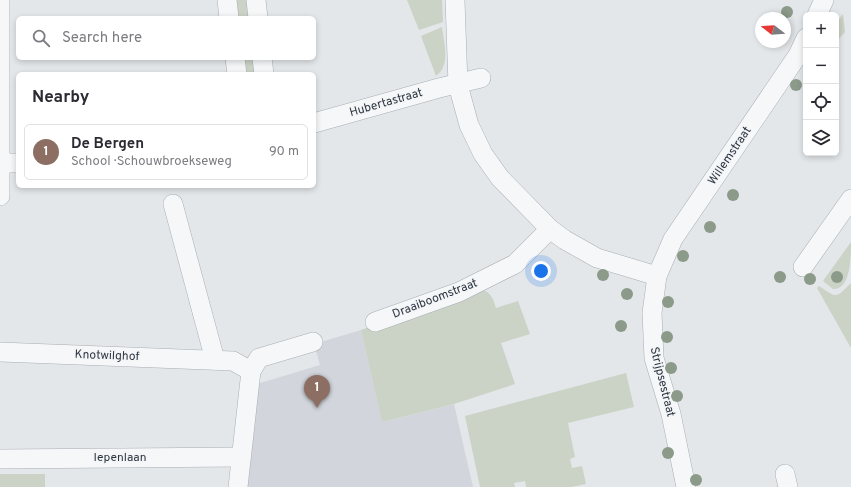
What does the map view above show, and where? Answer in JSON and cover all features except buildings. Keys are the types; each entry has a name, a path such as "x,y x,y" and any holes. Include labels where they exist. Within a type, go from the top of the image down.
{"street":[{"path":"0,0 0,196"},
{"path":"227,0 229,16"},
{"path":"256,0 258,16"},
{"path":"455,0 458,85 469,125 483,154 500,178 550,229 565,240 596,258 657,276"},
{"name":"Willemstraat","path":"657,276 673,239 798,55 803,44"},
{"path":"235,60 237,72"},
{"path":"262,60 264,72"},
{"name":"Hubertastraat","path":"316,122 439,88 458,85 481,78"},
{"path":"0,163 16,163"},
{"path":"803,267 851,200"},
{"path":"173,204 215,360"},
{"name":"Draaiboomstraat","path":"375,322 459,292 515,264 550,229"},
{"name":"Strijpsestraat","path":"657,276 652,313 654,358 671,414 686,487"},
{"path":"238,487 251,371 259,358 313,342"},
{"name":"Knotwilghof","path":"0,352 233,361 251,371"},
{"name":"Iepenlaan","path":"0,459 241,457"}],"shaded area":[{"path":"361,330 382,422 454,404 473,487 247,487 257,384 320,365 314,344"}],"green space":[{"path":"233,0 250,0 252,16 236,16"},
{"path":"407,0 442,0 443,22 419,30"},
{"path":"843,14 845,32 839,39 839,19"},
{"path":"442,27 445,60 444,66 436,76 421,36"},
{"path":"240,60 257,60 258,72 242,72"},
{"path":"851,242 851,255 847,278 839,288 833,289 823,281"},
{"path":"851,283 851,348 817,288 819,286 836,295 842,292"},
{"path":"480,289 487,292 491,296 496,308 518,301 530,334 501,343 515,384 454,404 382,422 361,330"},
{"path":"626,373 634,407 568,423 575,457 570,459 572,468 582,466 586,484 571,487 526,487 525,481 514,483 515,487 480,487 465,416"},
{"path":"0,474 45,474 45,487 0,487"}],"place":[{"name":"De Bergen","path":"317,408"}]}
